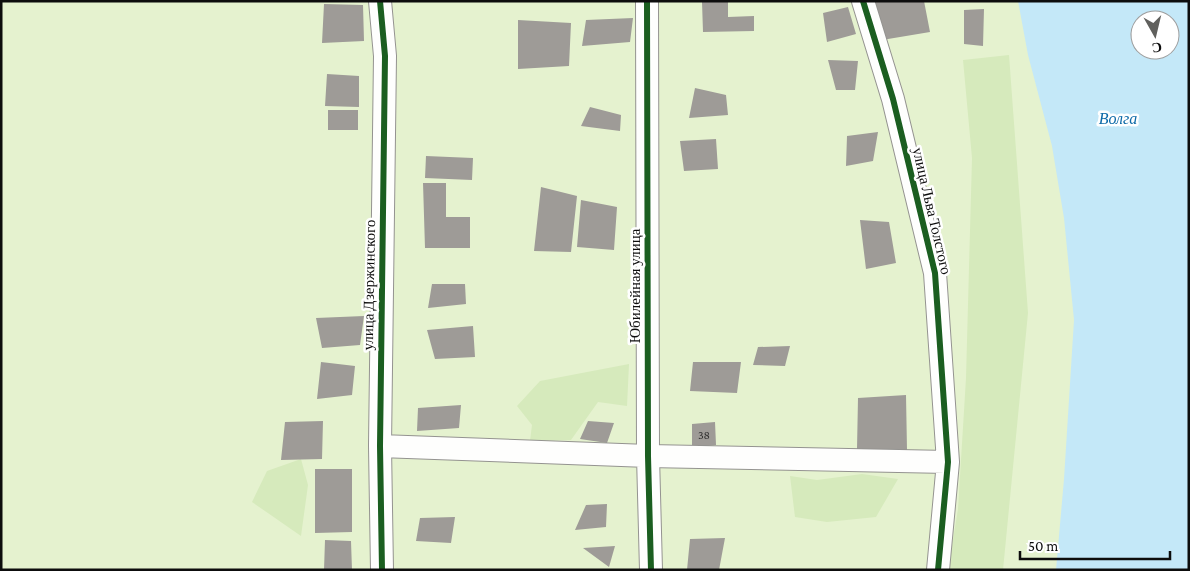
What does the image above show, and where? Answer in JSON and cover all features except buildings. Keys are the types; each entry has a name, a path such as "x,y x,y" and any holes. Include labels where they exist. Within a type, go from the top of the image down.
{"street":[{"name":"улица Дзержинского","path":"380,1 384,56 380,446 382,570"},
{"name":"Юбилейная улица","path":"647,1 648,456 651,570"},
{"name":"улица Льва Толстого","path":"863,1 893,99 935,273 948,462 938,570"},
{"path":"380,446 648,456 948,462"}],"green space":[{"path":"1,1 1061,1 1113,570 1,570"},
{"path":"1009,55 1028,313 1003,570 948,570 958,509 966,378 972,158 963,60"},
{"path":"629,364 627,406 598,402 571,440 530,441 532,425 517,406 540,381"},
{"path":"301,459 308,485 301,536 252,502 267,471"},
{"path":"862,474 898,479 876,517 827,522 795,517 790,476 817,480"}],"water":[{"name":"Волга","path":"1018,1 1189,1 1189,570 1056,570 1074,320 1064,218 1052,146 1028,55"}],"cycle path":[{"path":"380,1 385,56 380,446 382,570"},
{"path":"647,1 648,456 651,570"},
{"path":"863,1 893,99 935,273 948,462 938,570"}]}
